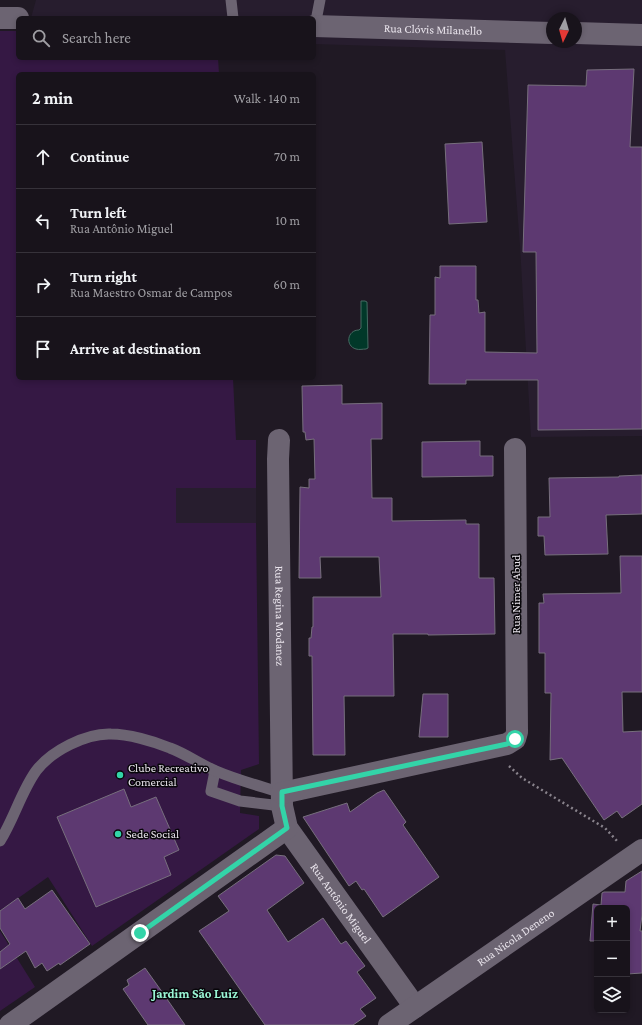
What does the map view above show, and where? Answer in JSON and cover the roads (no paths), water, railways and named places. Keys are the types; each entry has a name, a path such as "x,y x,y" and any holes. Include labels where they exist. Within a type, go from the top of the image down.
{"street":[{"path":"0,18 16,18"},
{"name":"Rua Clóvis Milanello","path":"316,26 546,33"},
{"path":"582,33 642,35"},
{"name":"Rua Regina Modanez","path":"279,440 282,799"},
{"name":"Rua Nimer Abud","path":"282,799 505,743 517,732 515,449"},
{"name":"Rua Antônio Miguel","path":"282,799 287,828 415,1007"},
{"path":"10,1025 287,828"},
{"name":"Rua Nicola Deneno","path":"393,1023 636,854"}],"lane":[{"path":"231,0 233,16"},
{"path":"316,21 320,0"},
{"path":"0,841 9,826 26,788 37,770 50,757 72,744 89,737 110,734 130,737 170,748 215,771 241,780 282,799"},
{"path":"215,771 211,791 240,800 282,799"}],"place":[{"name":"Clube Recreativo Comercial","path":"120,775"},
{"name":"Sede Social","path":"118,834"}],"district":[{"name":"Jardim São Luiz","path":"195,993"}]}
